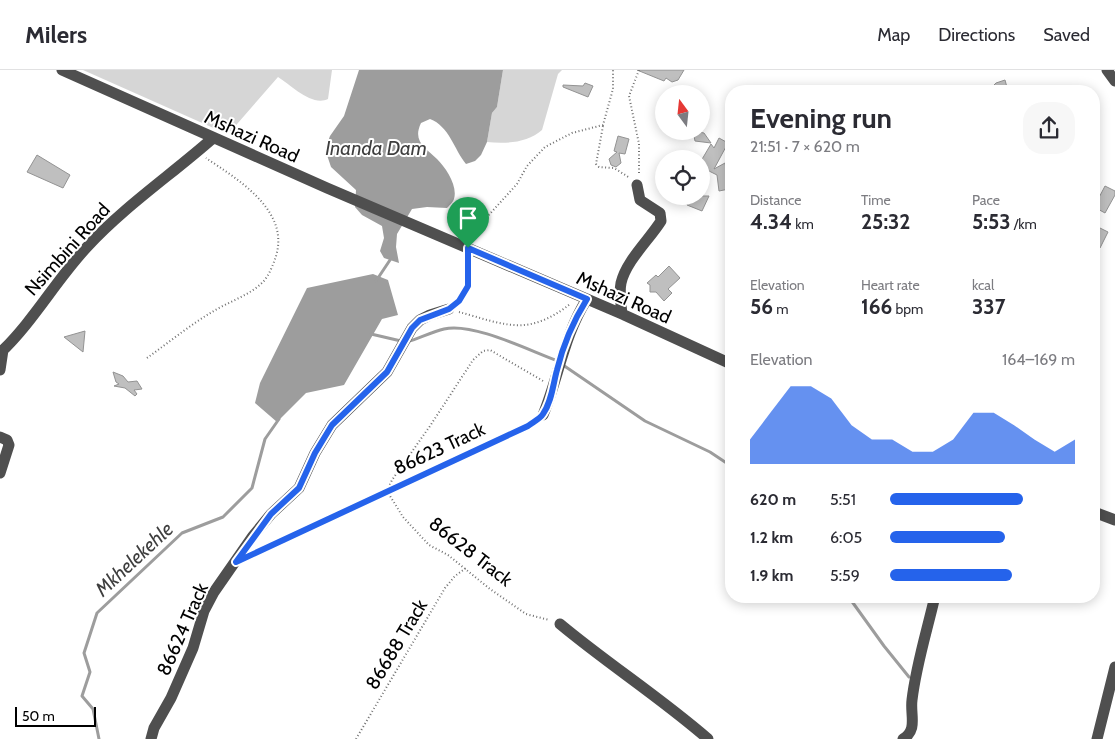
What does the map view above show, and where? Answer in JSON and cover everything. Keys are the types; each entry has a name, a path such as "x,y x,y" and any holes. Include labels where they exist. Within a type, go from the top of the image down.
{"street":[{"name":"Mshazi Road","path":"62,70 327,188 622,314 725,361"},
{"path":"1107,70 1115,81"},
{"name":"Nsimbini Road","path":"1,352 104,228 150,188 180,167 214,138"},
{"path":"622,314 620,292 622,281 642,246 661,221 660,213 640,200 637,185"},
{"path":"543,415 554,387 557,369 583,298"},
{"name":"86624 Track","path":"151,739 161,713 171,698 193,648 204,611 214,592 253,536 271,514 299,488 315,453 332,425 387,372 412,328 420,320 449,309"},
{"path":"0,370 1,352"},
{"path":"0,438 7,440 9,445 0,473"},
{"path":"1100,514 1115,520"},
{"path":"903,739 913,729 911,707 915,679 933,603"},
{"path":"560,624 654,695 704,736"},
{"path":"1097,739 1115,667"}],"path":[{"path":"613,70 613,88 603,125 596,164 599,167 614,168 637,185 640,169 639,144 629,96 639,70"},
{"path":"449,309 459,301 468,286 468,248 487,217 517,184 527,166 545,147 572,133 603,125"},
{"path":"146,358 212,312 263,282 273,267 278,249 275,226 269,212 258,198 242,182 197,152"},
{"path":"449,309 490,320 524,325 558,314 583,298"},
{"path":"387,491 392,480 430,426 472,360 483,351 490,350 554,387"},
{"name":"86623 Track","path":"253,554 528,426 543,415"},
{"name":"86628 Track","path":"387,491 403,517 429,545 448,554 490,589 526,614 560,624"},
{"name":"86688 Track","path":"356,739 445,588 466,568"}],"shaded area":[{"path":"83,70 332,70 328,99 322,101 309,98 278,77 231,131 218,130"},
{"path":"503,70 562,70 558,74 542,130 530,138 516,142 487,142 492,113 497,107"}],"water":[{"name":"Inanda Dam","path":"359,70 503,70 497,107 492,113 487,142 481,155 475,161 466,164 447,132 437,122 430,119 421,123 418,135 419,140 444,167 453,183 455,194 452,203 447,208 427,207 412,209 397,234 396,247 399,263 384,258 380,251 384,238 382,226 362,215 355,207 356,190 331,167 325,149 330,136 344,116"},
{"path":"373,274 388,280 398,315 382,319 344,385 306,393 277,422 255,403 260,383 307,288"}],"building":[{"path":"637,70 684,70 678,80 672,82 666,78 664,81"},
{"path":"1005,80 1006,85 994,85"},
{"path":"585,83 593,86 588,97 563,87 563,85 583,86"},
{"path":"618,136 629,139 625,154 619,153 621,163 616,167 611,165 609,159 617,152 614,151"},
{"path":"719,138 725,141 725,149 714,169 725,163 725,190 719,191 717,175 710,172 710,150 707,150 711,144 714,148"},
{"path":"709,140 711,143 695,141"},
{"path":"37,155 70,175 63,188 27,172"},
{"path":"1105,186 1115,191 1115,195 1105,213 1100,210 1100,196"},
{"path":"687,205 705,205 702,211"},
{"path":"1100,228 1108,232 1100,248"},
{"path":"669,266 680,278 668,289 672,293 664,301 656,292 650,292 650,285 647,283 656,275 658,277"},
{"path":"85,331 83,352 64,337"},
{"path":"113,372 123,376 128,382 137,381 142,389 134,390 137,394 135,396 125,388 114,386 119,384 116,382"}],"waterway":[{"name":"Mkhelekehle","path":"376,281 390,260"},
{"path":"407,342 444,329 456,328 485,333 558,361"},
{"path":"371,334 401,341"},
{"path":"563,365 645,421 710,452 725,462"},
{"name":"Mkhelekehle","path":"99,739 93,709 82,696 90,672 84,653 97,613 182,533 223,517 252,488 265,439 279,419"},
{"path":"853,603 909,677"}],"route":[{"path":"468,248 587,299 576,316 557,369 554,387 543,415 528,426 236,562 253,536 271,514 299,488 315,453 332,425 362,394 387,372 412,328 420,320 449,309 459,301 468,286 468,248"}]}
